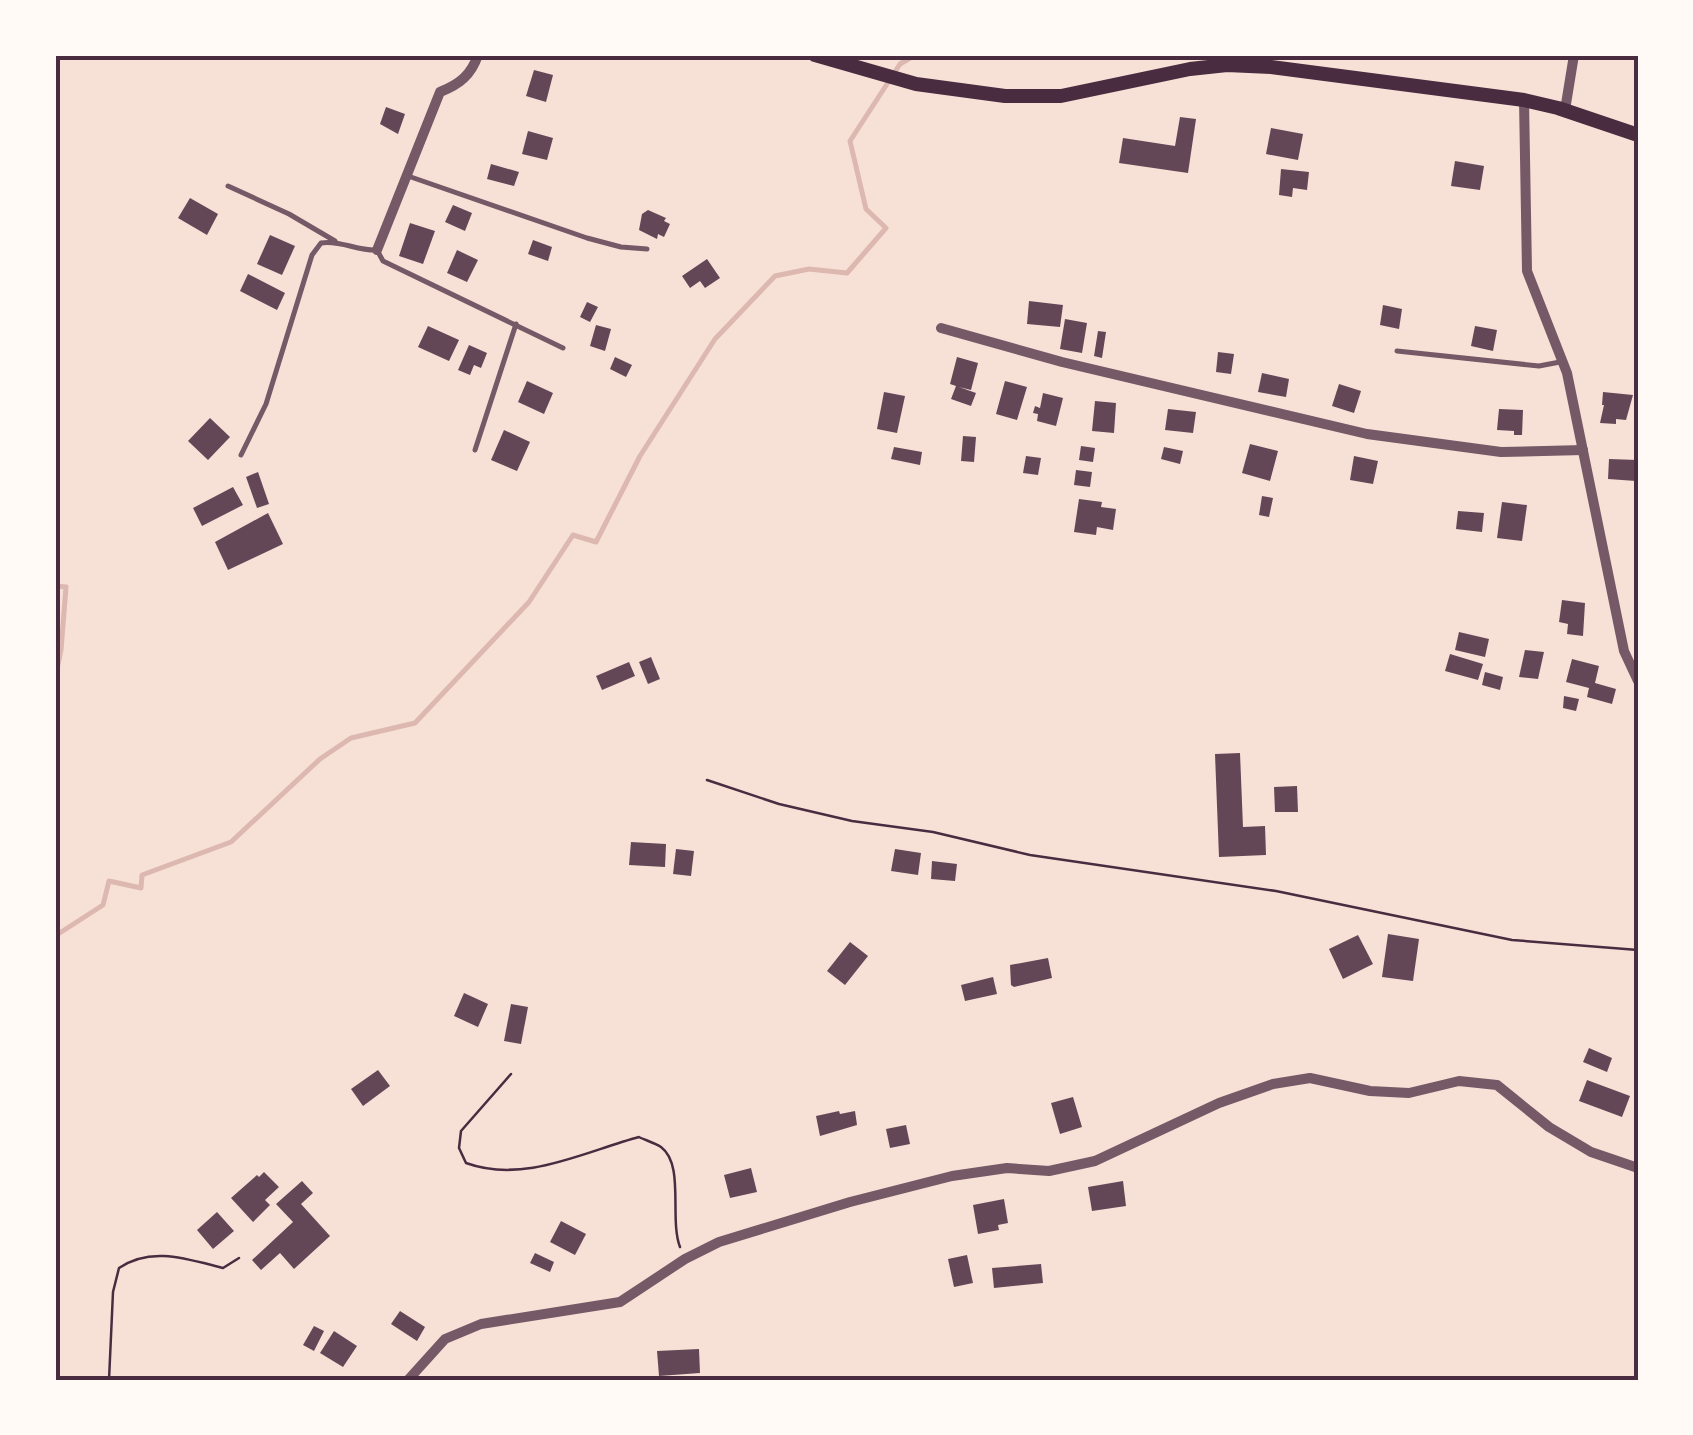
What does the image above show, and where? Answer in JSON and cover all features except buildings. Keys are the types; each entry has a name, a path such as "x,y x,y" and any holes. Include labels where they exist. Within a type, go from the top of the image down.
{"main road":[{"path":"816,55 901,80 989,94 1061,96 1190,69 1226,65 1271,67 1524,100 1638,134"}],"street":[{"path":"377,250 440,92 459,84 478,55"},
{"path":"1565,110 1574,55"},
{"path":"1524,100 1527,270 1563,361 1624,650 1638,682"},
{"path":"940,328 1062,362 1367,434 1500,452 1583,450"},
{"path":"408,1380 445,1340 481,1324 620,1302 685,1259 720,1242 952,1176 1007,1168 1049,1172 1095,1161 1219,1103 1274,1084 1310,1078 1370,1091 1409,1093 1459,1080 1497,1085 1549,1127 1591,1152 1638,1168"}],"lane":[{"path":"408,176 587,238 647,249"},
{"path":"228,186 335,241 377,250 383,261 563,348"},
{"path":"241,455 266,404 312,255 321,243 335,241"},
{"path":"475,450 516,324"},
{"path":"1398,351 1539,366 1563,361"}],"path":[{"path":"707,780 779,804 852,821 933,832 1030,855 1276,890 1512,940 1638,950"},
{"path":"511,1074 462,1131 459,1148 466,1163 484,1170 536,1169 639,1137 662,1148 674,1164 675,1234 685,1259"},
{"path":"109,1380 113,1292 119,1268 134,1258 162,1254 223,1268 238,1258"}],"waterway":[{"path":"55,936 103,905 109,881 141,888 142,875 231,842 320,759 351,738 415,723 529,602 573,535 596,542 640,456 715,339 775,276 809,269 847,273 886,228 866,209 850,141 900,64 915,55"},
{"path":"55,586 66,587 55,679"}]}
